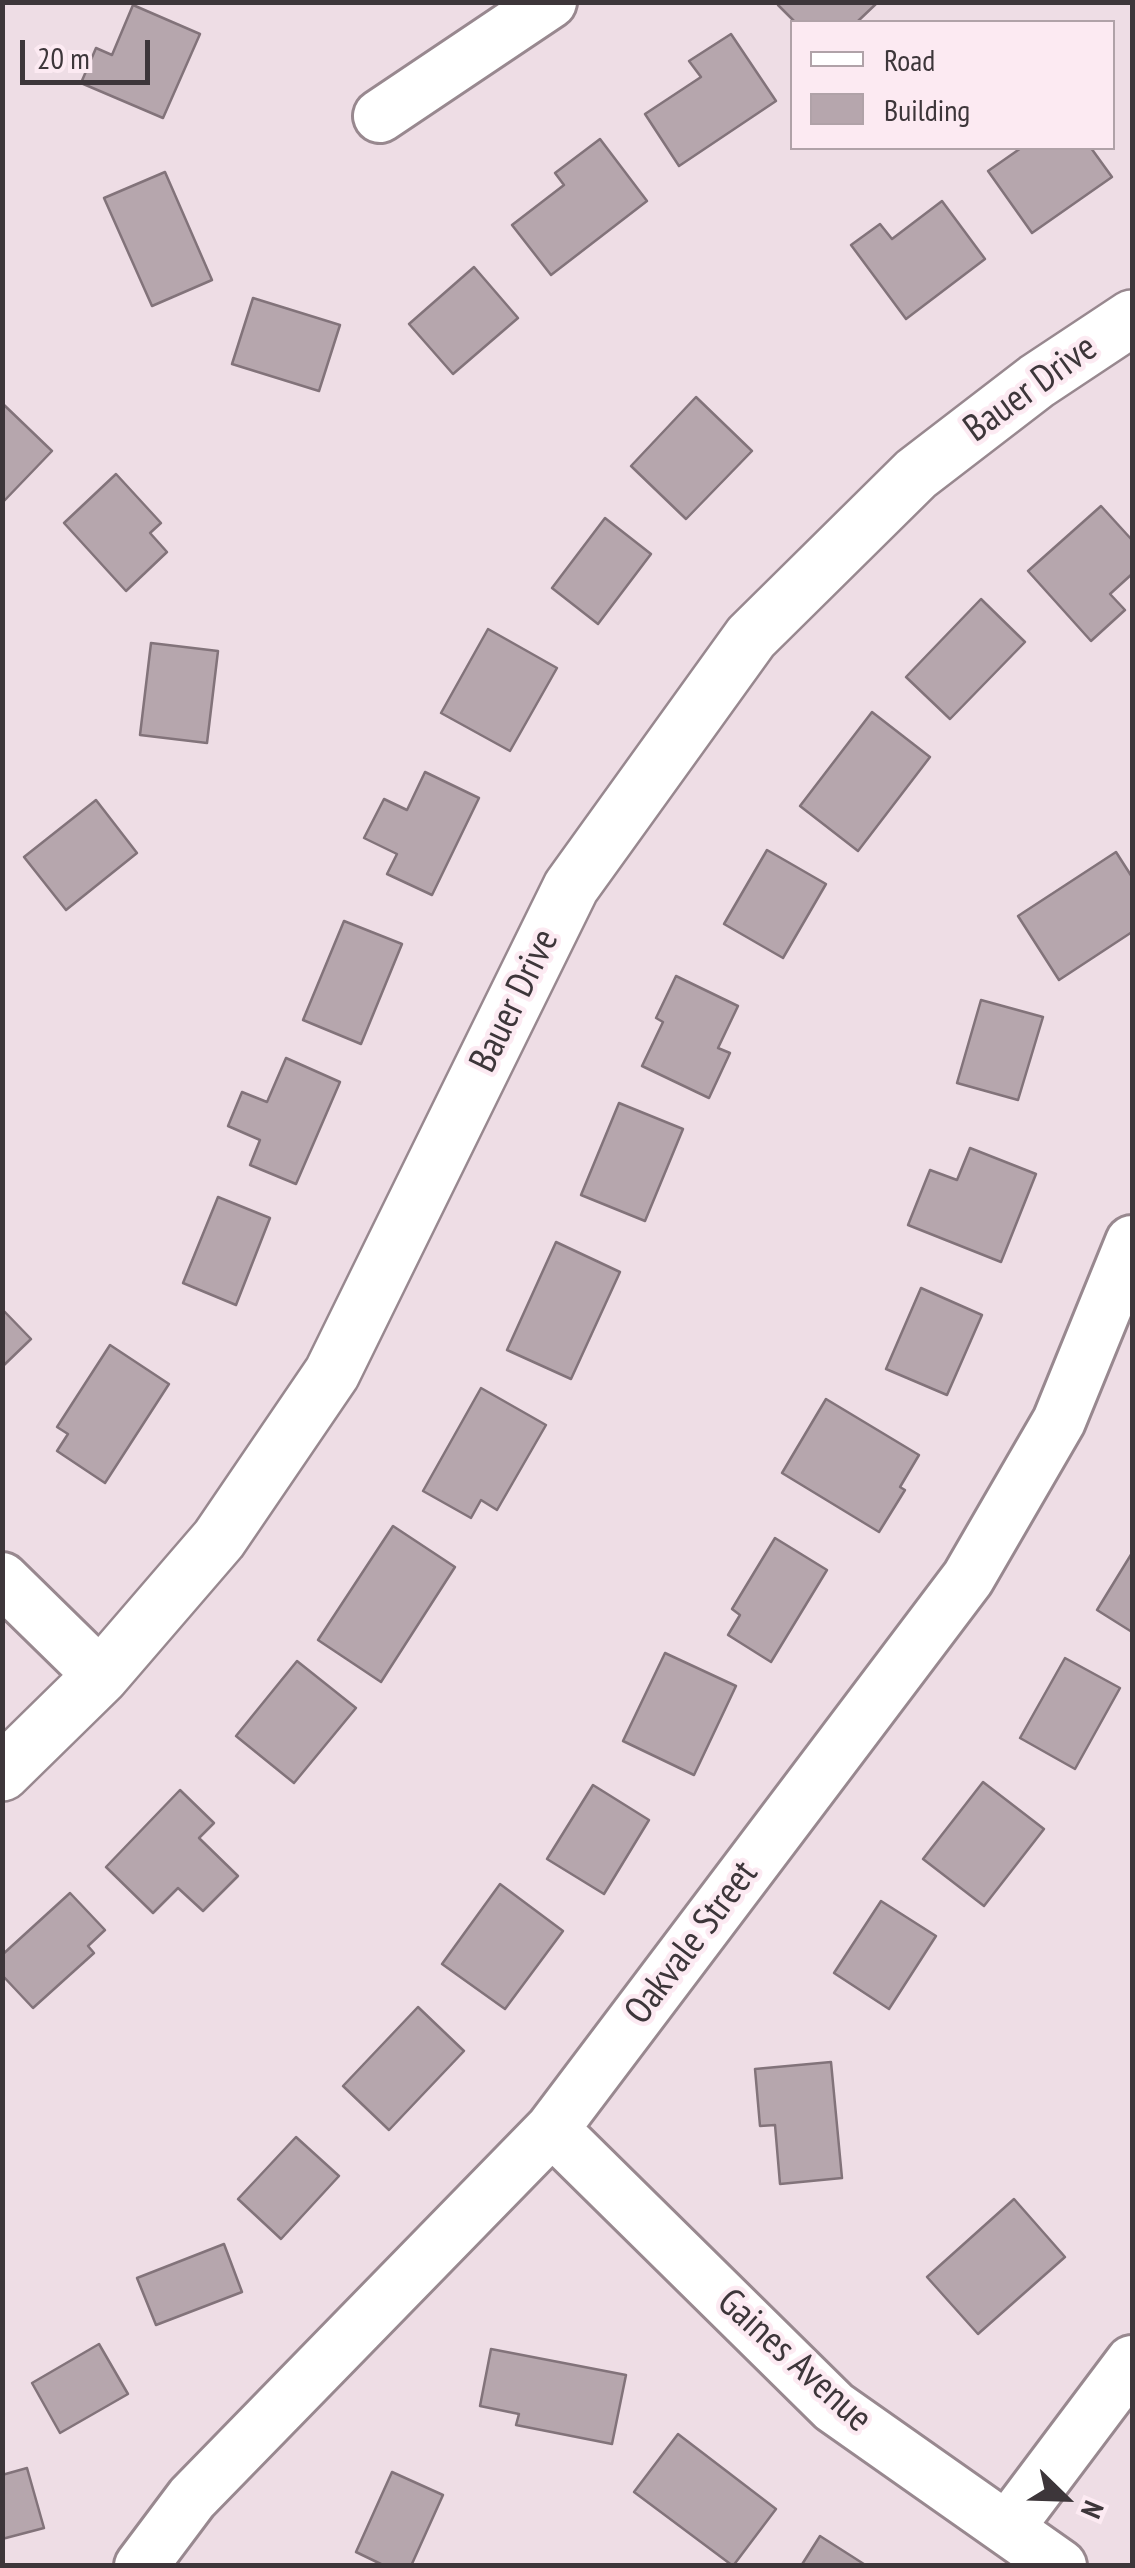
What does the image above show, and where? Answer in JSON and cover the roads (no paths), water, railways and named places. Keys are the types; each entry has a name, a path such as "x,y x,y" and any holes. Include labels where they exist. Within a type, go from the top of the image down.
{"street":[{"path":"380,116 550,2"},
{"name":"Bauer Drive","path":"2,1773 101,1676 219,1540 332,1373 571,887 751,638 916,474 1037,381 1132,318"},
{"name":"Oakvale Street","path":"142,2566 192,2498 552,2129 968,1578 1059,1420 1132,1242"},
{"path":"2,1579 101,1676"},
{"name":"Gaines Avenue","path":"552,2129 834,2407 1060,2566"},
{"path":"1008,2527 1132,2362"}]}
